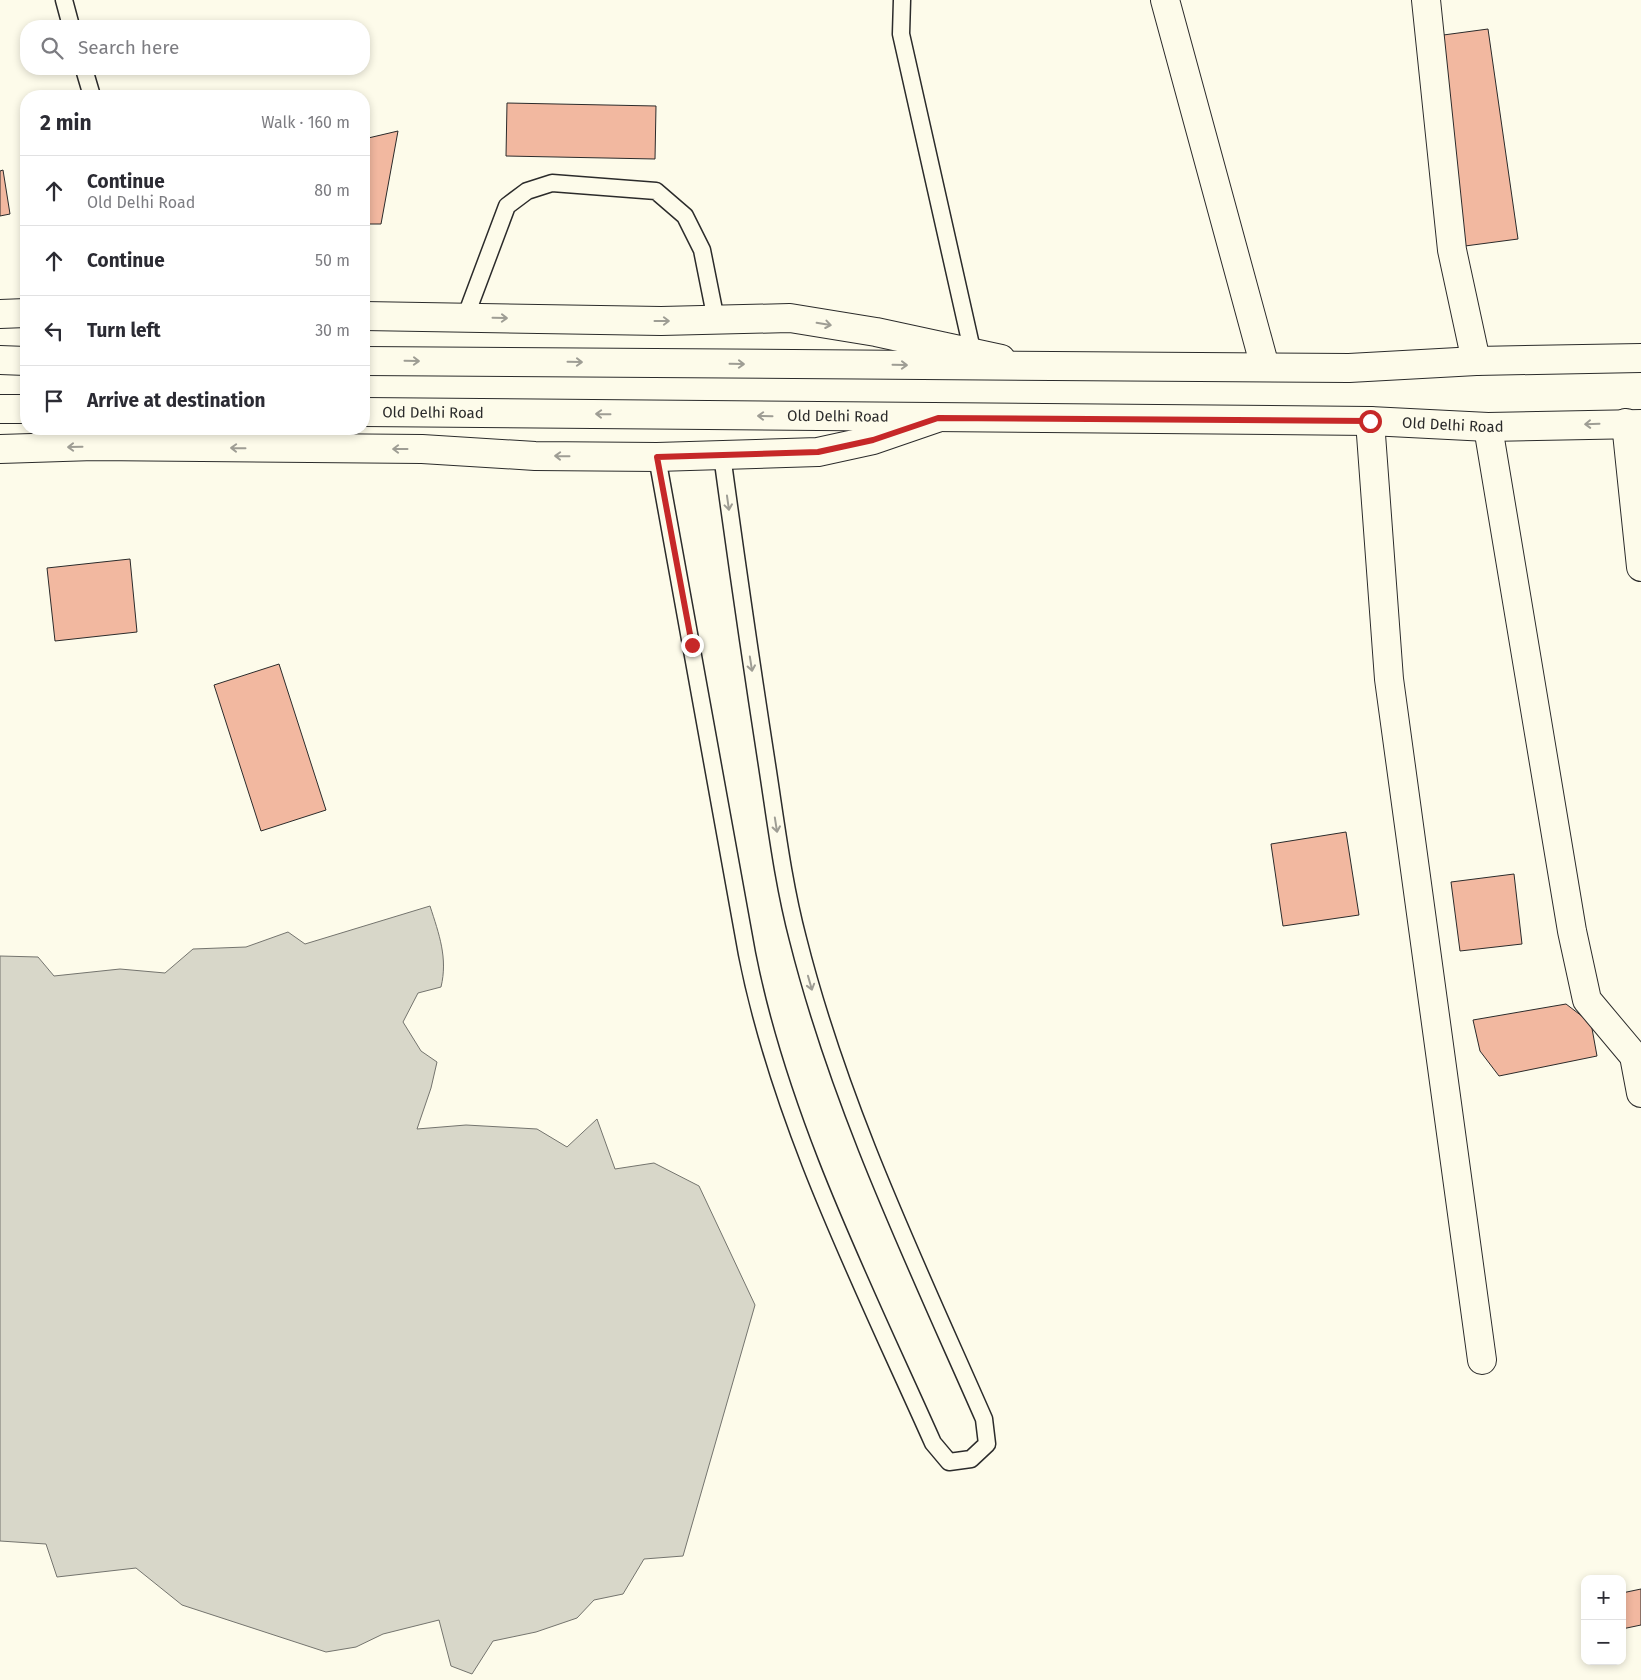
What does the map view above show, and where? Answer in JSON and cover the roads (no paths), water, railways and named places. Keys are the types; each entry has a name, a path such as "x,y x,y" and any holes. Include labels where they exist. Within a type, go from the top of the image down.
{"street":[{"path":"1165,0 1265,367"},
{"path":"1426,0 1452,250 1476,361"},
{"path":"0,314 20,313"},
{"path":"370,316 661,321 790,318 876,332 1032,366"},
{"path":"370,360 1349,368 1476,361 1641,358"},
{"path":"0,360 20,361"},
{"path":"0,409 20,409"},
{"name":"Old Delhi Road","path":"370,412 1370,421 1488,428 1634,424"},
{"path":"0,449 94,446 422,449 535,456 657,457 818,452 873,440 938,418"},
{"path":"1370,421 1389,679 1482,1360"},
{"path":"1634,424 1641,566"},
{"path":"1488,428 1572,931 1587,1000 1634,1056 1641,1094"}],"lane":[{"path":"64,0 70,20"},
{"path":"902,0 901,34 973,354"},
{"path":"86,75 90,90"},
{"path":"465,318 507,206 528,191 552,182 656,191 685,216 702,250 716,320"},
{"path":"657,457 746,954 758,1009 777,1075 843,1243 933,1443 949,1462 971,1459 987,1444 984,1419 886,1198 822,1023 797,938 784,874 760,721 722,455"}]}
